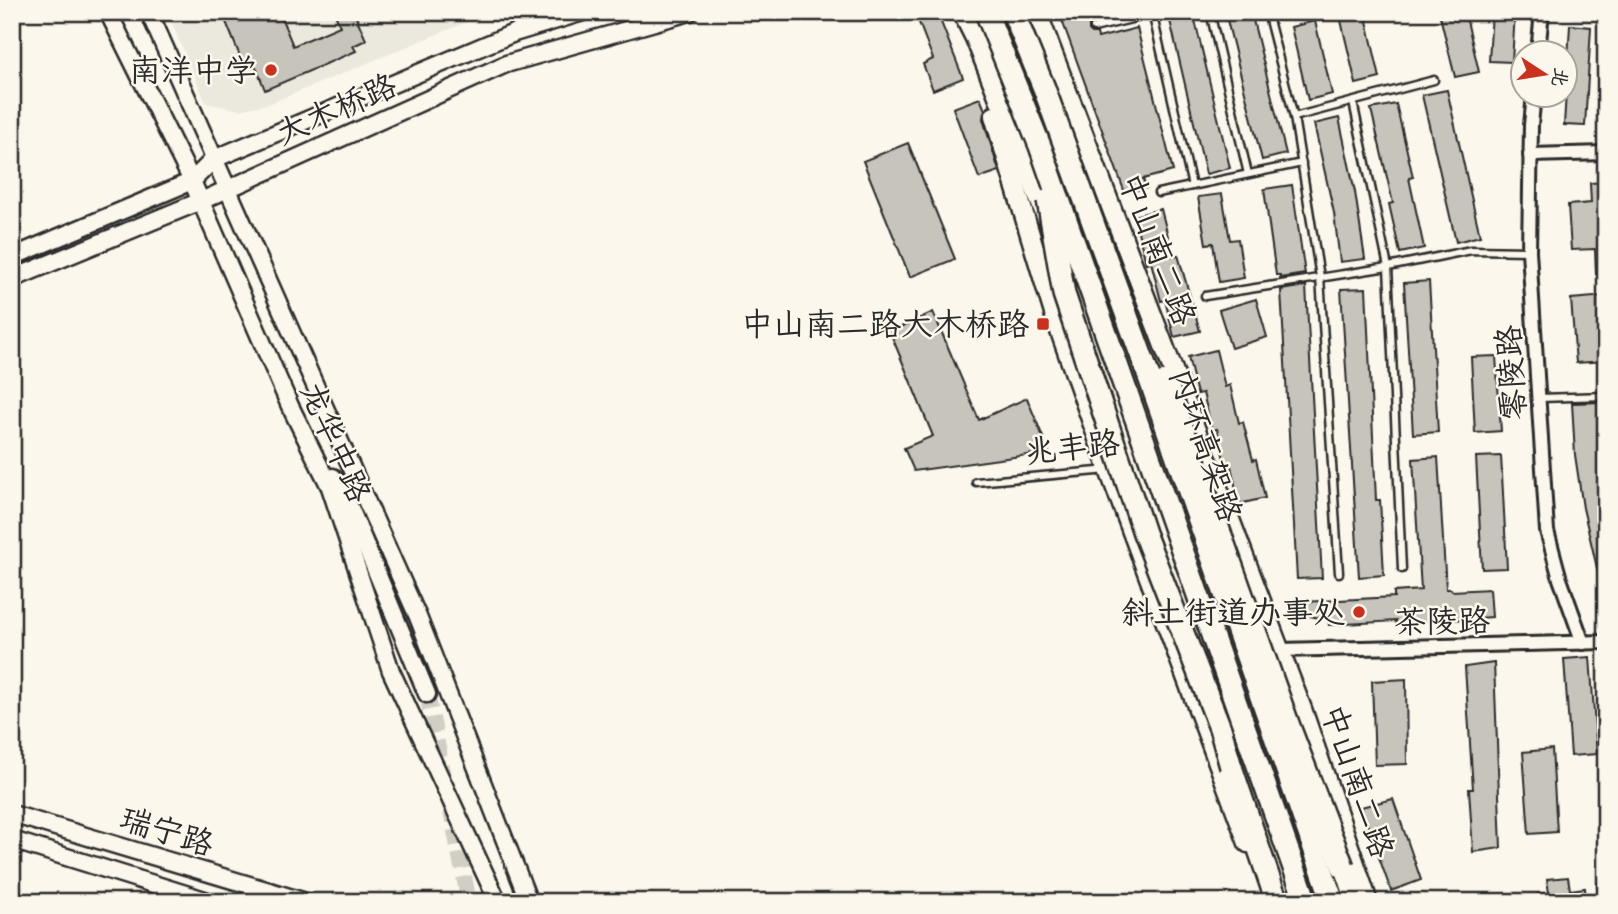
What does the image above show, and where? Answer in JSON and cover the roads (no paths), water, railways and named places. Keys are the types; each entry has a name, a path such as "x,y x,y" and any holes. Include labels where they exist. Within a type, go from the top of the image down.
{"highway":[{"name":"内环高架路","path":"986,12 1040,146 1306,902"},
{"name":"内环高架路","path":"1013,12 1059,131 1333,902"},
{"path":"1059,131 1143,319 1354,902"},
{"path":"1040,146 1064,294 1144,533 1220,728 1276,902"}],"main road":[{"name":"龙华中路","path":"108,12 192,181 290,406 330,488 391,671 498,902"},
{"name":"龙华中路","path":"149,12 418,617 528,902"},
{"name":"大木桥路","path":"12,257 192,181 214,159 514,33 583,12"},
{"name":"大木桥路","path":"12,279 201,201 506,64 690,12"},
{"path":"962,12 975,38 1082,306 1138,464 1179,583 1276,902"},
{"name":"中山南二路","path":"1035,12 1280,650 1367,902"},
{"name":"中山南二路","path":"1035,12 1147,397 1345,902"},
{"path":"975,38 987,93 1056,320 1234,812 1276,902"},
{"path":"290,406 345,498 427,694"},
{"name":"瑞宁路","path":"12,814 306,902"},
{"name":"瑞宁路","path":"12,840 211,902"}],"street":[{"path":"1539,38 1542,12"},
{"name":"零陵路","path":"1533,108 1529,251 1547,531 1560,579 1583,643"},
{"path":"1530,155 1606,153"},
{"name":"茶陵路","path":"1280,650 1606,642"}],"lane":[{"path":"1094,28 1136,18 1141,12"},
{"path":"1152,12 1192,186"},
{"path":"1210,12 1248,174"},
{"path":"1281,12 1268,14 1294,117 1320,277 1339,573"},
{"path":"1294,117 1434,80"},
{"path":"1353,102 1388,267 1402,569"},
{"path":"1158,192 1302,163"},
{"path":"1205,296 1388,267 1471,250 1529,251"},
{"path":"1539,398 1606,396"},
{"name":"兆丰路","path":"976,482 1109,470 1161,460"},
{"path":"1604,902 1602,885 1606,885"}],"tunnel":[{"path":"427,694 444,777"},
{"path":"450,806 469,902"}],"place":[{"name":"南洋中学","path":"271,70"},
{"name":"中山南二路大木桥路","path":"1043,324"},
{"name":"斜土街道办事处","path":"1359,612"}]}
